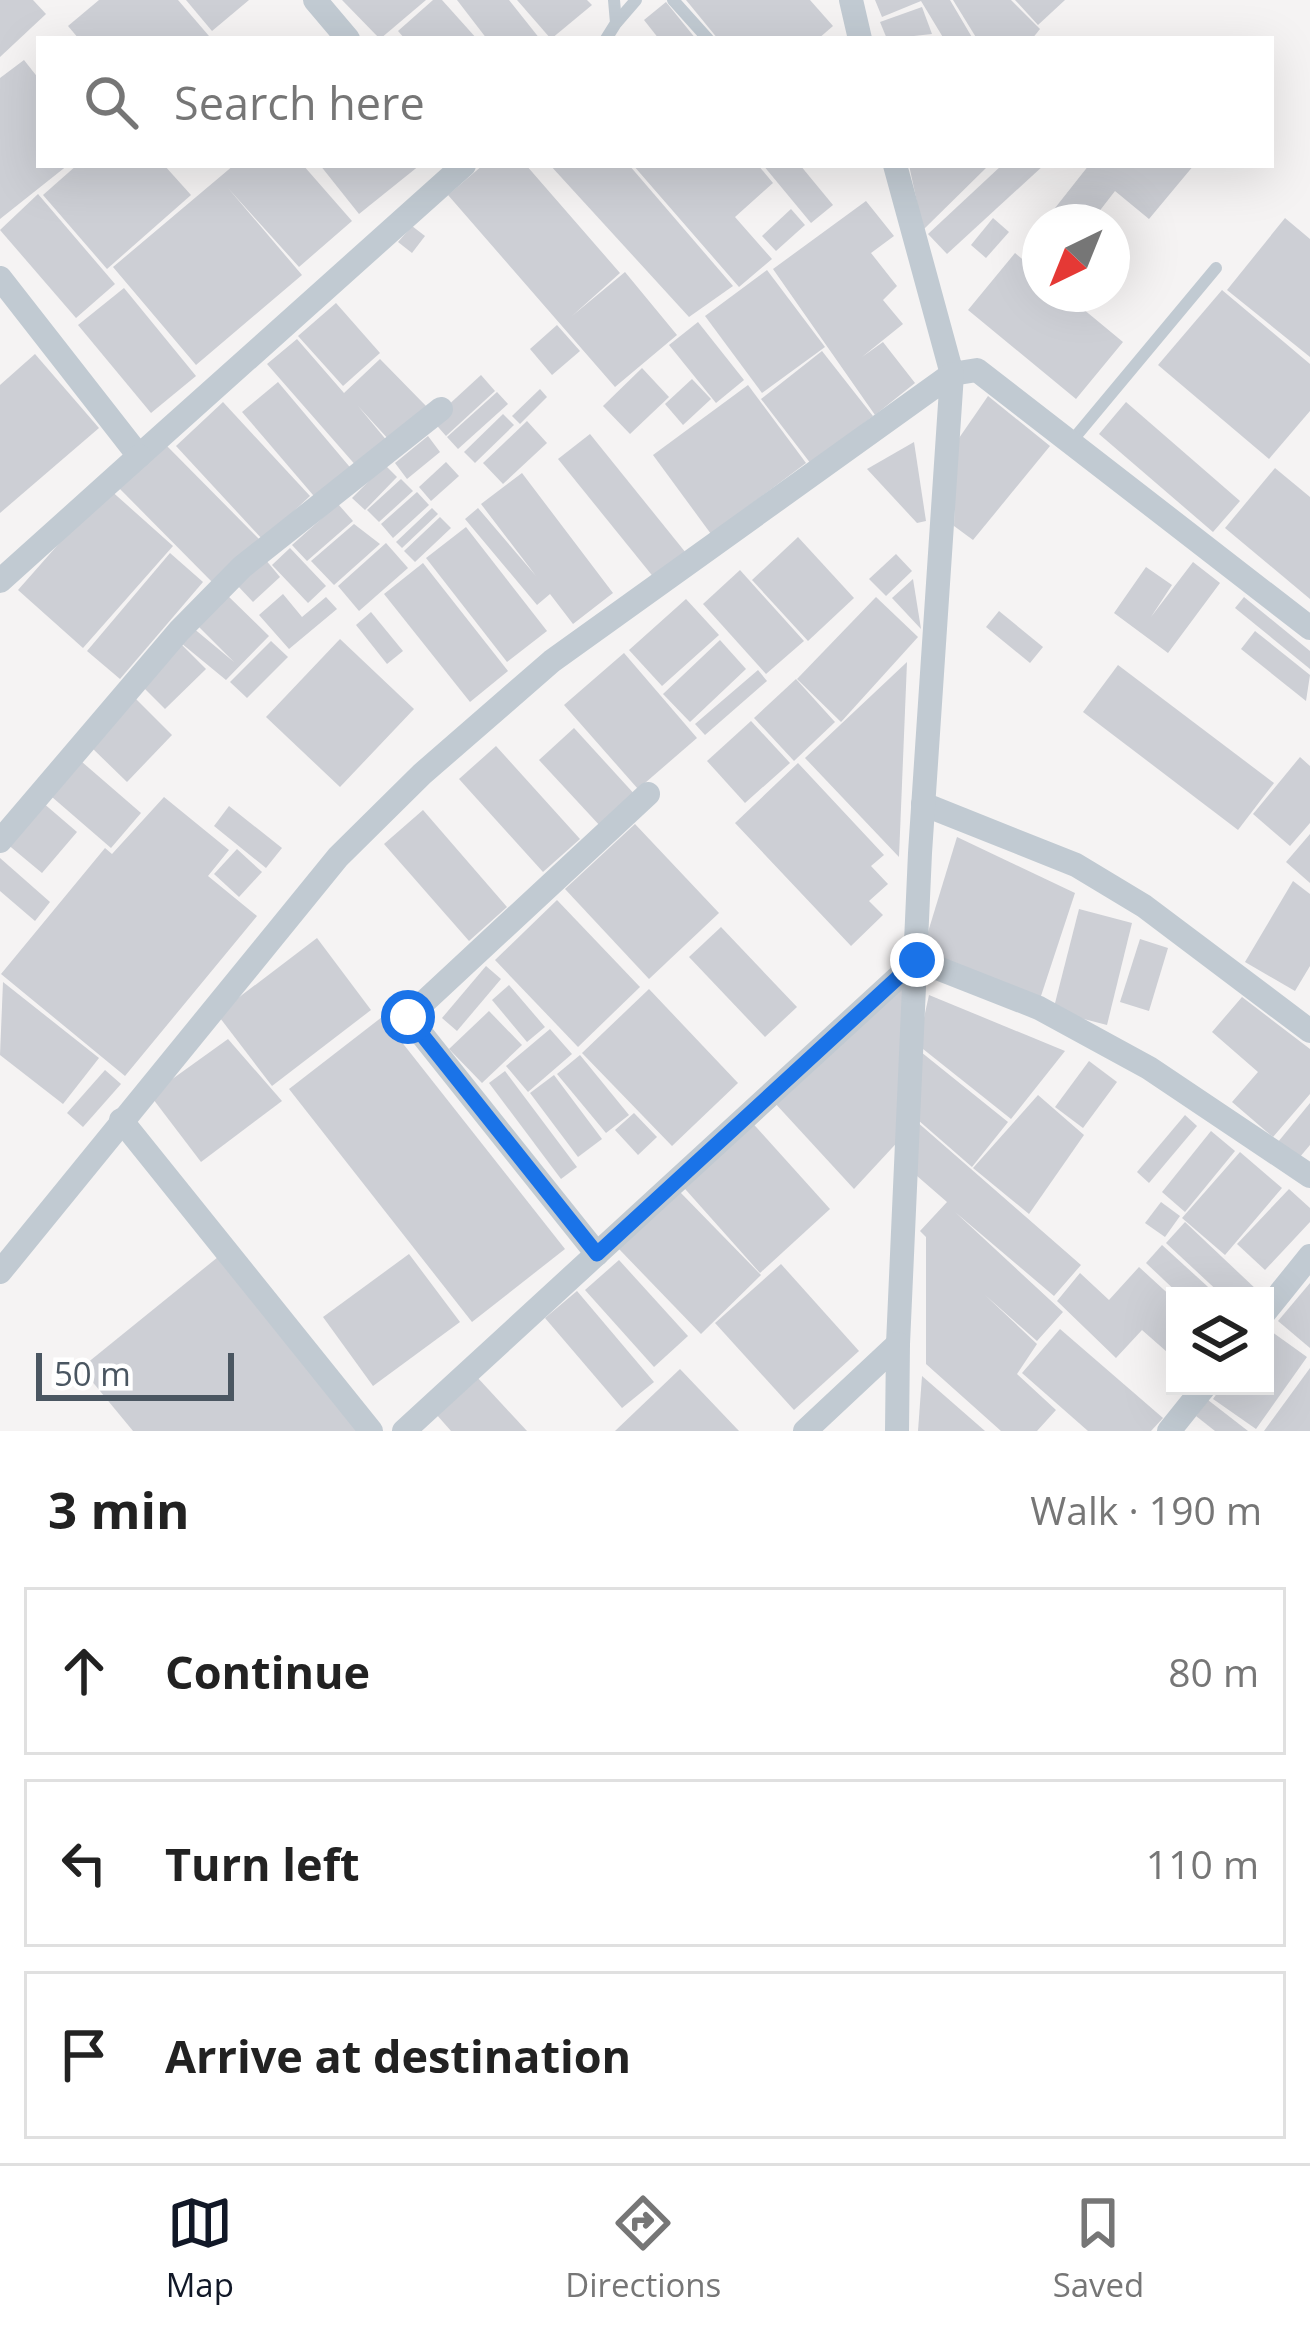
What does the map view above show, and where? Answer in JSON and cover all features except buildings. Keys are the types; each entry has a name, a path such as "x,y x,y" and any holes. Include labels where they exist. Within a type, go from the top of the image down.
{"street":[{"path":"315,0 345,36"},
{"path":"851,0 859,36"},
{"path":"0,581 457,168"},
{"path":"896,168 952,374 923,805 897,1431"},
{"path":"0,278 139,456"},
{"path":"0,1272 338,857 422,774 552,661 952,374 977,370 1310,628"},
{"path":"0,842 179,631 242,567 441,409"},
{"path":"597,1254 408,1017 648,794"},
{"path":"923,805 1076,866 1144,906 1310,1031"},
{"path":"404,1431 917,960"},
{"path":"917,960 1039,1008 1149,1068 1310,1176"},
{"path":"121,1120 371,1431"},
{"path":"1274,1301 1310,1256"},
{"path":"805,1431 898,1344"},
{"path":"1169,1431 1198,1395"}],"lane":[{"path":"614,0 616,23"},
{"path":"608,36 636,0"},
{"path":"674,0 705,36"},
{"path":"1070,443 1216,268"}],"route":[{"path":"408,1017 597,1254 917,960"}]}
